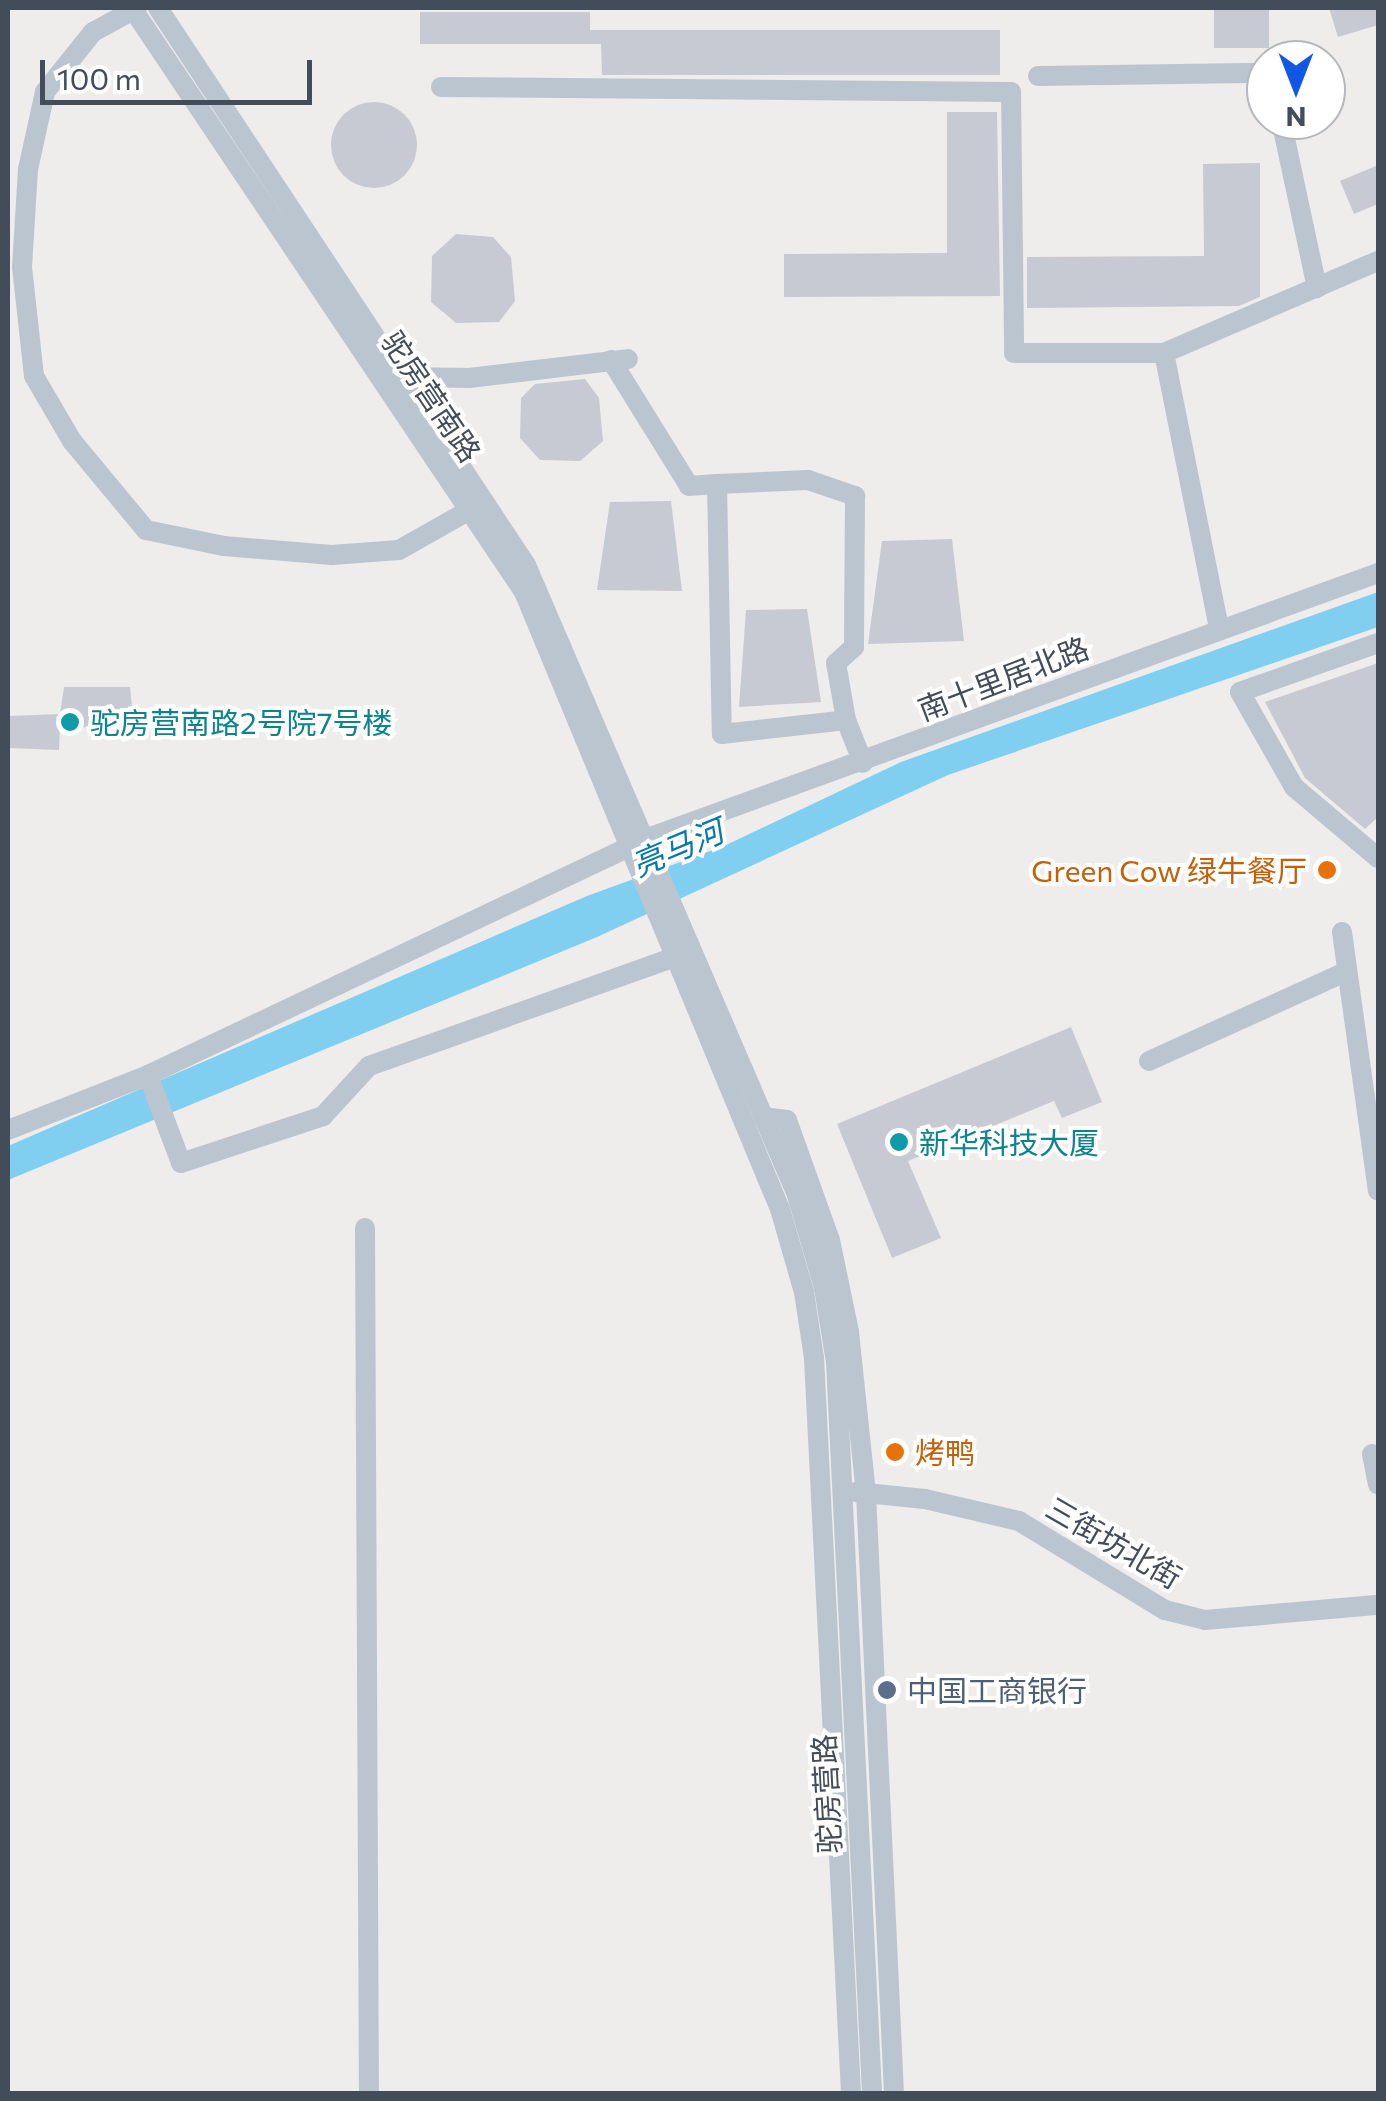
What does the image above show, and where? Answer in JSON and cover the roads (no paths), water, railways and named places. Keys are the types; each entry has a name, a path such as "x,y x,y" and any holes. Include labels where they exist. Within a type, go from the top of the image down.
{"street":[{"name":"驼房营南路","path":"134,8 480,504"},
{"path":"134,8 92,32 45,92 28,169 22,267 34,376 72,440 146,530 224,546 332,555 399,550 480,504"},
{"name":"驼房营南路","path":"158,8 401,377 548,610 638,843"},
{"path":"1038,76 1246,73"},
{"path":"441,86 1011,92 1014,354 1164,352 1378,261"},
{"path":"1285,140 1317,288"},
{"path":"1164,352 1219,628"},
{"path":"401,377 468,378 620,360 689,486 808,480 856,496 854,647 836,663 846,720 863,763"},
{"path":"716,484 722,734 846,720"},
{"name":"南十里居北路","path":"8,1130 148,1075 638,843 1378,573"},
{"path":"1378,643 1240,692 1294,787 1378,858"},
{"name":"驼房营路","path":"638,843 694,949 797,1195 824,1288 844,1492 872,2094"},
{"name":"驼房营路","path":"638,843 673,958 796,1258 812,1340 851,2094"},
{"path":"1342,932 1374,1117 1378,1192"},
{"path":"148,1075 180,1163 323,1116 369,1066 694,949"},
{"path":"1149,1061 1348,971"},
{"path":"763,1117 787,1120 830,1240 849,1332 866,1492 894,2094"},
{"path":"365,1228 369,2094"},
{"path":"1372,1454 1378,1484"},
{"name":"三街坊北街","path":"822,1493 866,1492 1019,1521 1164,1610 1205,1620 1378,1605"}],"water":[{"path":"1378,592 1378,627 948,775 597,937 8,1180 8,1146 587,896 724,846 901,762"}],"place":[{"name":"驼房营南路2号院7号楼","path":"70,722"},
{"name":"Green Cow 绿牛餐厅","path":"1327,870"},
{"name":"新华科技大厦","path":"899,1142"},
{"name":"烤鸭","path":"895,1452"},
{"name":"中国工商银行","path":"887,1690"}],"water label":[{"name":"亮马河","path":"677,847"}]}
